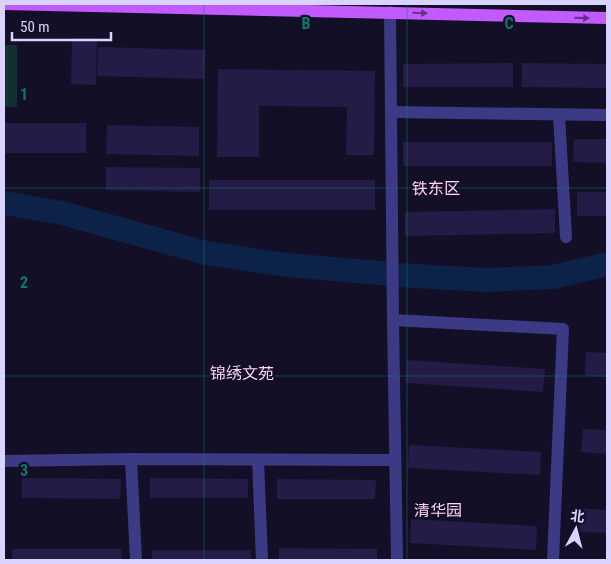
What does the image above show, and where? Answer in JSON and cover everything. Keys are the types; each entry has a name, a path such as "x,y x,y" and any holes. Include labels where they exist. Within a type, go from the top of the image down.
{"main road":[{"path":"4,4 607,18"}],"street":[{"path":"390,12 394,460 397,560"},
{"path":"392,112 607,115"},
{"path":"560,115 566,237"},
{"path":"393,320 563,329 553,560"},
{"path":"4,461 131,459 394,460"},
{"path":"131,459 136,560"},
{"path":"258,460 262,560"}],"green space":[{"path":"4,45 17,45 17,107 4,107"}],"building":[{"path":"72,38 97,38 96,85 71,84"},
{"path":"98,47 205,50 204,79 97,76"},
{"path":"513,63 513,87 403,87 403,64"},
{"path":"522,63 607,64 607,88 522,87"},
{"path":"218,69 375,71 374,155 346,155 347,107 259,106 259,157 217,157"},
{"path":"4,123 86,123 86,153 4,153"},
{"path":"107,125 199,127 199,156 106,154"},
{"path":"574,139 607,139 607,163 573,162"},
{"path":"403,142 552,142 552,166 403,166"},
{"path":"106,167 200,168 200,192 106,190"},
{"path":"209,180 375,180 375,210 209,210"},
{"path":"577,192 607,192 607,216 577,216"},
{"path":"555,209 555,233 405,236 405,212"},
{"path":"586,352 607,353 607,377 585,375"},
{"path":"407,360 545,369 543,392 406,383"},
{"path":"583,429 607,430 607,454 581,452"},
{"path":"409,445 541,452 540,475 408,468"},
{"path":"22,478 121,479 120,499 22,498"},
{"path":"150,478 248,479 248,498 150,498"},
{"path":"277,479 376,480 375,499 277,499"},
{"path":"577,508 607,510 607,533 576,532"},
{"path":"411,519 537,526 536,550 410,543"},
{"path":"279,548 377,549 377,560 279,560"},
{"path":"12,549 122,549 122,560 12,560"},
{"path":"152,550 251,550 251,560 152,560"}],"waterway":[{"path":"4,203 62,213 206,253 287,265 485,280 554,277 607,264"}],"district":[{"name":"铁东区","path":"436,188"},
{"name":"锦绣文苑","path":"242,373"},
{"name":"清华园","path":"438,510"}]}
